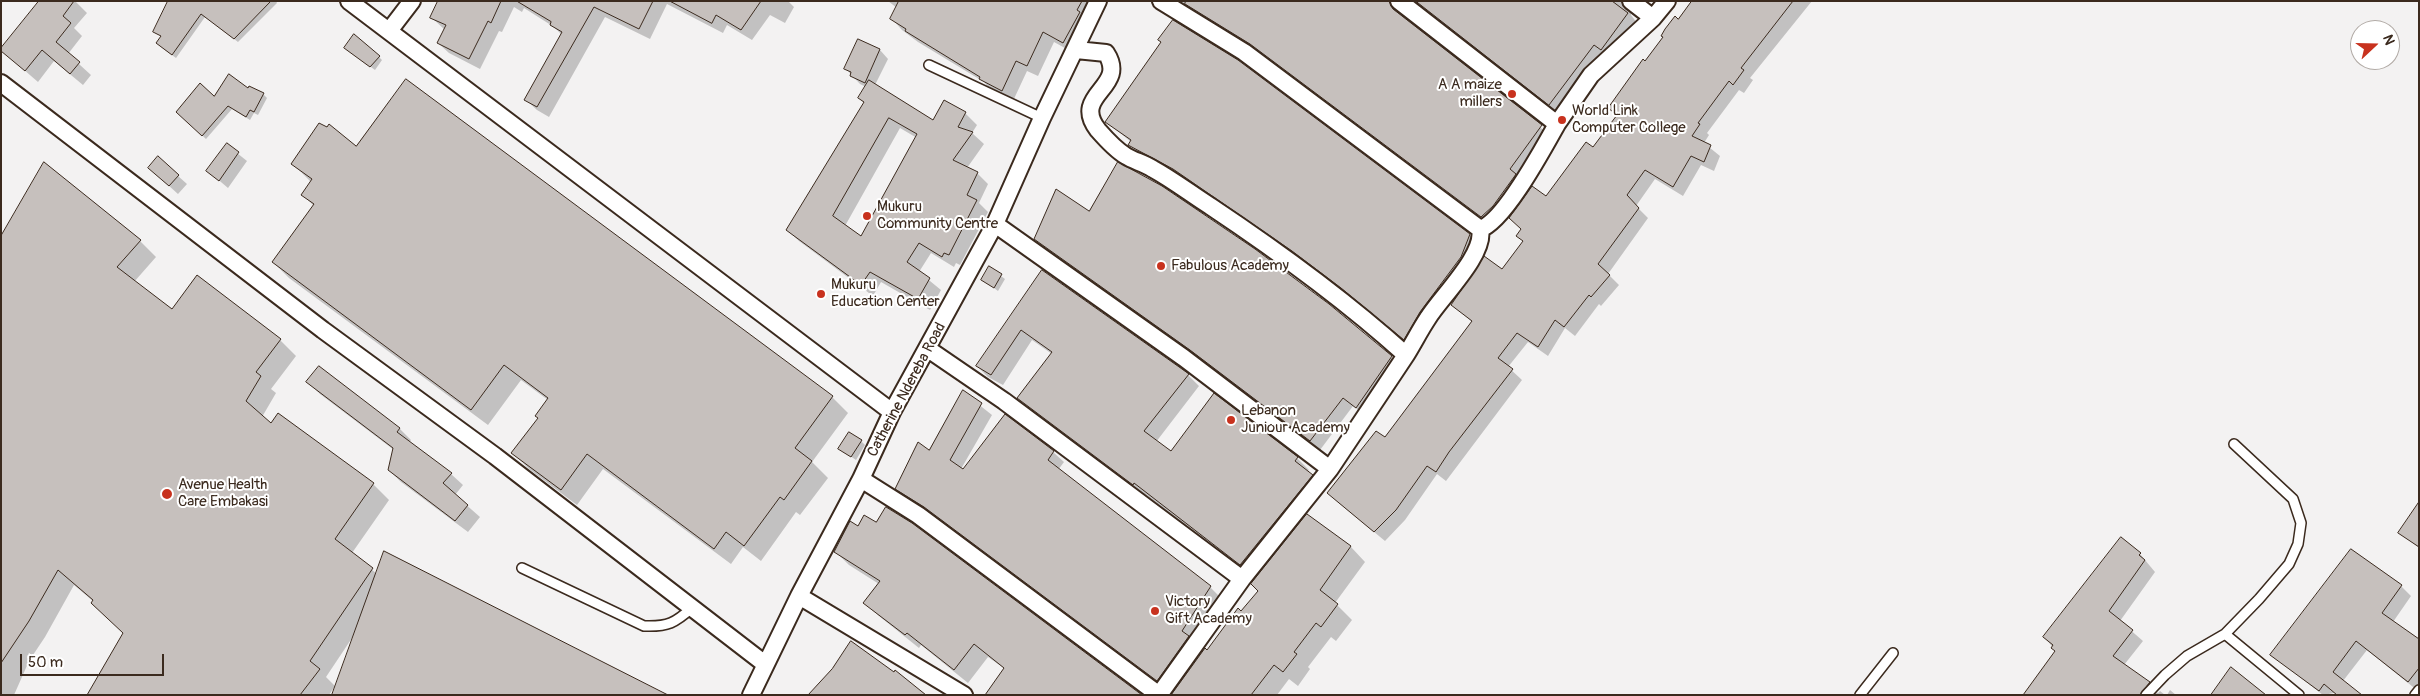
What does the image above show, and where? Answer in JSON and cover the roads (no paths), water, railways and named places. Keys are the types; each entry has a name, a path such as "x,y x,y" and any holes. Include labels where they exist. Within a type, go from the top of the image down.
{"street":[{"path":"349,1 892,412"},
{"path":"389,31 412,1"},
{"name":"Catherine Ndereba Road","path":"751,695 764,664 862,479 892,412 995,224 1042,118 1098,1"},
{"path":"1161,1 1244,52 1480,229"},
{"path":"1398,1 1558,124"},
{"path":"1631,1 1654,18"},
{"path":"1480,229 1486,227 1501,213 1591,75 1654,18 1667,1"},
{"path":"1076,50 1106,53 1110,59 1112,69 1109,81 1090,106 1088,112 1098,129 1124,155 1152,168 1253,234 1338,297 1406,355"},
{"path":"1,83 316,324 495,456 693,607 764,664"},
{"path":"995,224 1184,358 1330,468"},
{"path":"862,479 926,520 1159,695 1242,579 1330,468 1406,355 1428,317 1464,271 1480,243 1480,229"},
{"path":"928,349 1020,412 1242,579"},
{"path":"799,596 964,695"}],"lane":[{"path":"929,65 1042,118"},
{"path":"2146,695 2187,656 2225,634 2289,564 2298,544 2301,523 2293,499 2234,444"},
{"path":"522,568 644,626 663,626 677,621 693,607"},
{"path":"2225,634 2299,695"},
{"path":"1860,695 1893,654"},
{"path":"2415,695 2419,690"}],"place":[{"name":"A A maize millers","path":"1512,94"},
{"name":"World Link Computer College","path":"1562,120"},
{"name":"Mukuru Community Centre","path":"867,216"},
{"name":"Fabulous Academy","path":"1161,266"},
{"name":"Mukuru Education Center","path":"821,294"},
{"name":"Lebanon Juniour Academy","path":"1231,420"},
{"name":"Avenue Health Care Embakasi","path":"167,494"},
{"name":"Victory Gift Academy","path":"1155,611"}]}
